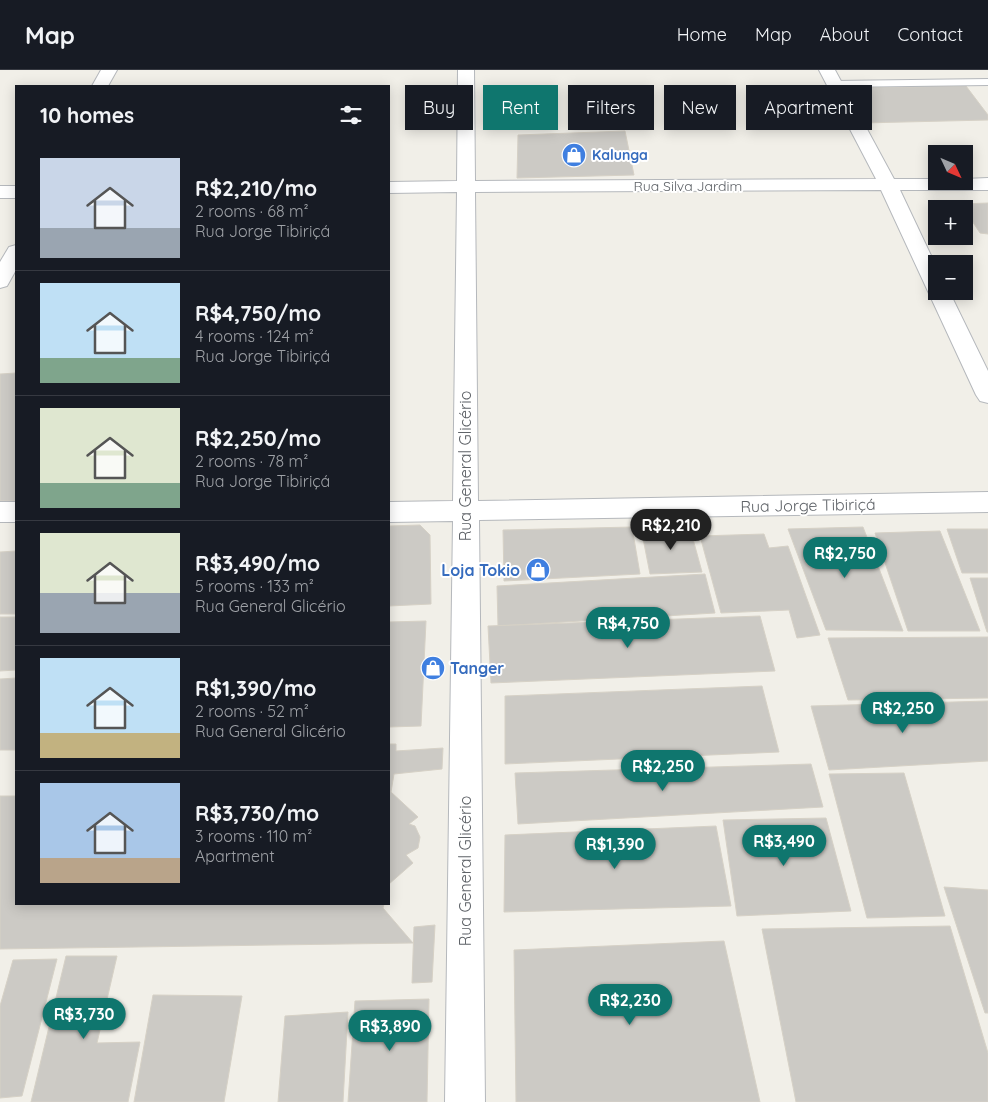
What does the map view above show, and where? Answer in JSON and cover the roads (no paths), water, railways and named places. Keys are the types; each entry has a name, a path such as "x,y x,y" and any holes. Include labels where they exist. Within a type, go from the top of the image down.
{"street":[{"path":"101,85 109,70"},
{"name":"Rua General Glicério","path":"465,1102 466,70"},
{"path":"831,77 888,185 928,270"},
{"name":"Rua Silva Jardim","path":"390,187 988,184"},
{"path":"0,192 15,192"},
{"path":"0,282 15,253"},
{"path":"942,300 988,395"},
{"name":"Rua Jorge Tibiriçá","path":"390,512 988,502"},
{"path":"0,512 15,512"}],"lane":[{"path":"831,77 988,82"}],"place":[{"name":"Kalunga","path":"574,155"},
{"name":"Loja Tokio","path":"538,570"},
{"name":"Tanger","path":"433,668"}]}
